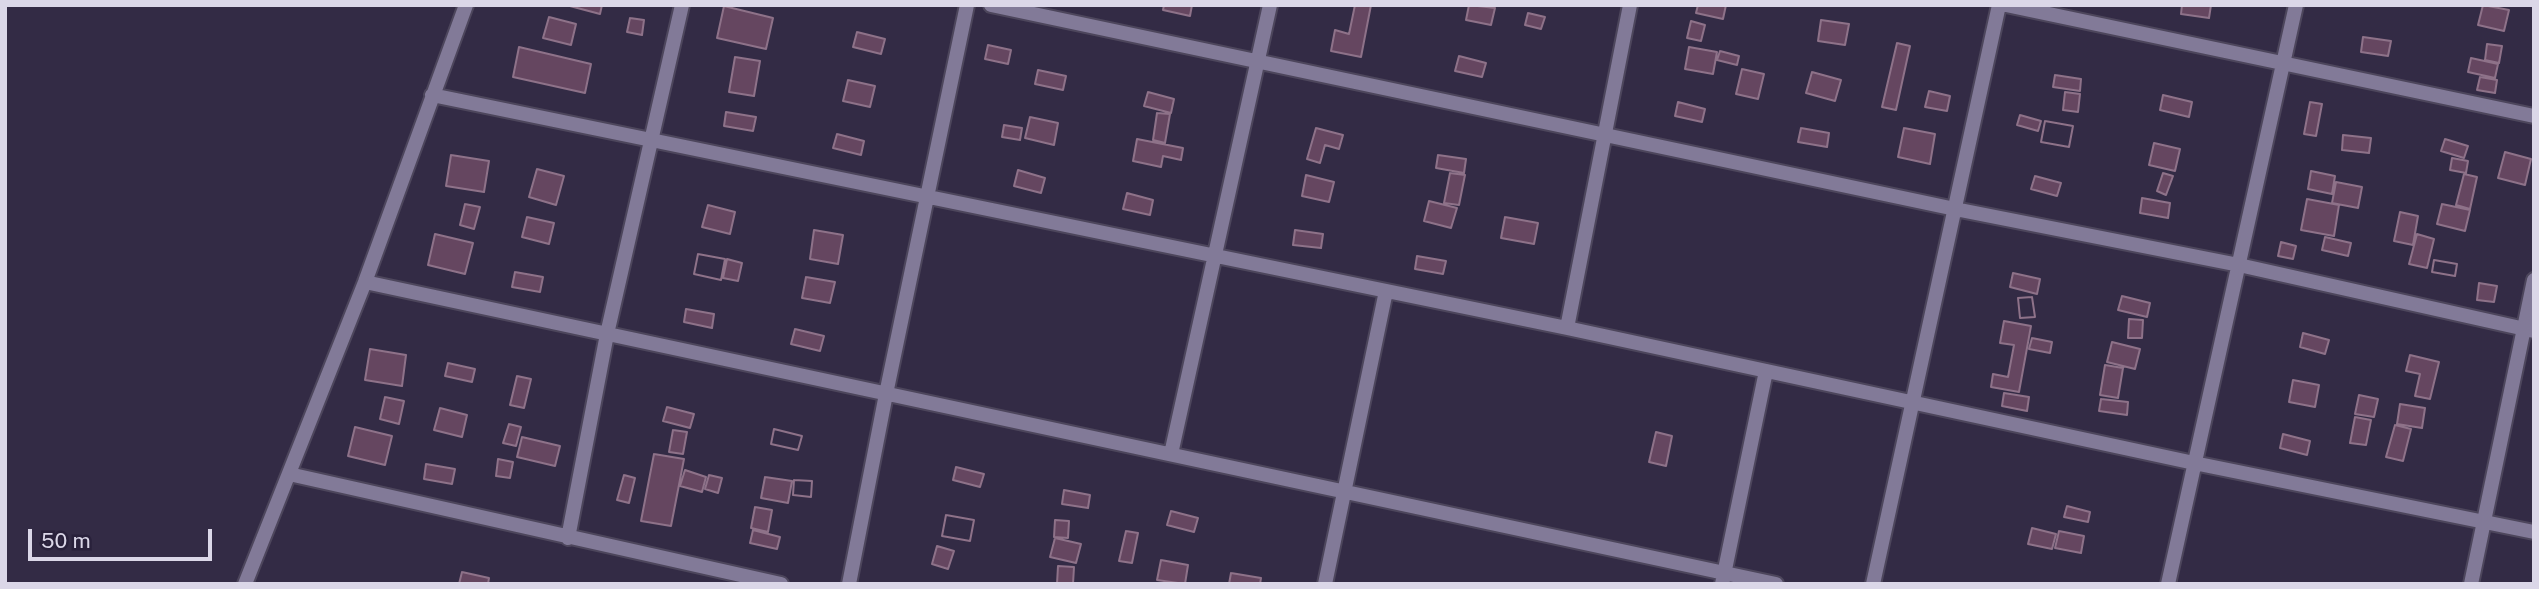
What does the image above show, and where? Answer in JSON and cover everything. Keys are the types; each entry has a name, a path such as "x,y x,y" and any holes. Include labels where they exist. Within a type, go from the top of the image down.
{"street":[{"path":"245,584 365,282 466,5"},
{"path":"568,538 607,334 682,5"},
{"path":"849,584 967,5"},
{"path":"991,5 1955,209 2239,265 2529,330"},
{"path":"1171,454 1270,5"},
{"path":"1567,328 1630,5"},
{"path":"1873,584 1999,5"},
{"path":"2006,5 2534,116"},
{"path":"2168,584 2296,5"},
{"path":"432,95 1567,328 2194,463 2534,532"},
{"path":"2471,584 2483,522 2529,330 2534,280"},
{"path":"365,282 1171,454 1723,578 1776,584"},
{"path":"1325,584 1386,291"},
{"path":"1723,578 1766,371"},
{"path":"289,474 781,584"}],"building":[{"path":"566,5 602,5 600,14"},
{"path":"1164,5 1192,5 1190,16 1163,10"},
{"path":"1355,5 1371,5 1361,57 1331,51 1335,30 1349,34"},
{"path":"1469,5 1495,8 1491,25 1466,20"},
{"path":"1698,5 1726,5 1723,19 1696,13"},
{"path":"2182,5 2211,5 2209,18 2181,14"},
{"path":"2483,5 2509,10 2504,31 2478,25"},
{"path":"724,6 773,18 766,49 717,38"},
{"path":"1528,13 1545,17 1541,29 1525,25"},
{"path":"549,17 576,24 571,45 543,38"},
{"path":"630,18 644,20 642,35 627,32"},
{"path":"1821,20 1849,24 1845,45 1818,41"},
{"path":"1691,21 1705,25 1701,41 1687,38"},
{"path":"857,32 885,39 881,54 853,47"},
{"path":"2363,37 2391,41 2388,56 2361,52"},
{"path":"1897,43 1910,46 1896,110 1882,107"},
{"path":"2487,44 2502,46 2499,63 2485,60"},
{"path":"988,45 1011,50 1008,64 985,59"},
{"path":"519,47 591,64 585,93 513,77"},
{"path":"1689,47 1717,52 1713,74 1685,69"},
{"path":"1720,51 1739,56 1737,65 1717,60"},
{"path":"1459,56 1486,63 1482,77 1455,71"},
{"path":"735,57 760,61 754,96 729,92"},
{"path":"2471,58 2498,64 2495,78 2468,72"},
{"path":"1742,69 1764,74 1758,99 1736,94"},
{"path":"1038,70 1066,76 1063,90 1035,84"},
{"path":"1812,72 1841,80 1835,101 1806,93"},
{"path":"2055,75 2081,79 2080,91 2053,87"},
{"path":"2480,77 2497,80 2495,93 2477,90"},
{"path":"848,80 875,86 870,107 843,101"},
{"path":"1929,91 1950,96 1947,111 1925,107"},
{"path":"1148,92 1174,99 1171,113 1144,106"},
{"path":"2065,92 2080,94 2078,112 2063,110"},
{"path":"2163,95 2192,102 2189,117 2160,110"},
{"path":"1678,102 1705,109 1702,122 1675,116"},
{"path":"2310,102 2322,104 2316,136 2304,134"},
{"path":"726,112 756,117 753,131 724,126"},
{"path":"1157,113 1170,114 1165,143 1153,140"},
{"path":"2020,115 2041,121 2038,131 2017,125"},
{"path":"1030,117 1058,123 1054,145 1025,138"},
{"path":"2045,121 2073,126 2069,147 2041,142"},
{"path":"2045,121 2073,126 2069,147 2041,142"},
{"path":"1004,125 1022,128 1020,140 1002,137"},
{"path":"1316,128 1343,135 1339,149 1325,145 1320,163 1307,159"},
{"path":"1801,128 1829,133 1827,147 1798,142"},
{"path":"1904,128 1935,134 1930,164 1898,157"},
{"path":"837,134 864,141 861,155 833,148"},
{"path":"2343,135 2371,138 2369,153 2342,150"},
{"path":"1137,139 1183,148 1181,160 1163,156 1161,167 1133,161"},
{"path":"2445,139 2468,146 2464,158 2441,151"},
{"path":"2154,143 2180,149 2175,171 2149,165"},
{"path":"2505,152 2531,159 2525,185 2498,178"},
{"path":"451,155 489,161 484,192 446,186"},
{"path":"1438,155 1466,159 1464,173 1436,168"},
{"path":"2452,158 2468,161 2466,173 2450,170"},
{"path":"537,169 564,176 556,205 529,197"},
{"path":"1018,170 1045,178 1041,193 1014,186"},
{"path":"2311,171 2335,176 2332,194 2308,189"},
{"path":"1450,173 1465,175 1459,205 1444,203"},
{"path":"2163,173 2173,176 2166,195 2157,191"},
{"path":"2464,174 2477,177 2470,209 2456,205"},
{"path":"1306,175 1334,182 1329,202 1302,196"},
{"path":"2035,176 2061,183 2057,196 2031,189"},
{"path":"2336,182 2362,187 2358,208 2332,203"},
{"path":"1127,193 1153,200 1150,215 1123,209"},
{"path":"2142,198 2170,203 2168,218 2140,213"},
{"path":"2307,199 2339,205 2334,236 2301,230"},
{"path":"1429,201 1457,208 1451,228 1424,221"},
{"path":"465,204 480,207 474,229 460,225"},
{"path":"2442,204 2470,210 2465,231 2437,224"},
{"path":"708,205 735,212 730,234 702,227"},
{"path":"2400,212 2418,216 2413,245 2394,241"},
{"path":"527,217 554,223 549,244 522,237"},
{"path":"1505,217 1538,223 1534,244 1501,238"},
{"path":"814,230 843,235 838,264 810,259"},
{"path":"1295,230 1323,234 1321,248 1293,245"},
{"path":"435,234 473,243 465,274 428,265"},
{"path":"2417,234 2434,239 2427,268 2409,264"},
{"path":"2325,237 2351,243 2348,256 2322,250"},
{"path":"2281,242 2296,246 2293,259 2278,256"},
{"path":"698,254 725,259 721,280 694,274"},
{"path":"698,254 725,259 721,280 694,274"},
{"path":"1417,256 1446,261 1443,274 1415,269"},
{"path":"727,259 742,263 738,281 723,278"},
{"path":"2434,260 2457,264 2455,276 2432,272"},
{"path":"2434,260 2457,264 2455,276 2432,272"},
{"path":"515,272 543,277 540,292 512,287"},
{"path":"2013,273 2040,279 2037,294 2010,287"},
{"path":"806,277 835,282 830,303 802,298"},
{"path":"2479,283 2497,286 2494,302 2477,300"},
{"path":"2122,296 2150,303 2147,317 2118,310"},
{"path":"2032,297 2035,317 2020,318 2018,298"},
{"path":"2032,297 2035,317 2020,318 2018,298"},
{"path":"686,309 714,314 712,328 684,322"},
{"path":"2129,319 2143,320 2142,338 2128,338"},
{"path":"2004,321 2031,326 2019,392 1991,387 1993,374 2008,377 2014,345 2000,343"},
{"path":"795,329 824,336 820,351 791,344"},
{"path":"2303,333 2329,340 2325,354 2300,347"},
{"path":"2032,338 2052,342 2050,353 2029,349"},
{"path":"2112,342 2140,349 2135,369 2107,362"},
{"path":"370,349 406,355 402,386 365,380"},
{"path":"2410,355 2439,362 2430,399 2415,396 2420,374 2406,371"},
{"path":"448,363 475,369 472,382 445,376"},
{"path":"2105,365 2123,368 2118,398 2100,395"},
{"path":"517,376 531,379 524,408 510,405"},
{"path":"2293,380 2319,385 2315,407 2289,402"},
{"path":"2004,393 2029,397 2027,411 2002,406"},
{"path":"2359,395 2378,399 2374,417 2355,414"},
{"path":"385,397 404,401 399,424 380,419"},
{"path":"2101,399 2128,402 2127,415 2099,411"},
{"path":"2400,404 2425,408 2422,428 2397,424"},
{"path":"667,407 694,414 690,428 663,421"},
{"path":"440,408 467,415 462,437 434,430"},
{"path":"2355,417 2371,420 2366,445 2350,443"},
{"path":"509,424 521,427 516,446 503,443"},
{"path":"2395,425 2411,429 2403,461 2386,457"},
{"path":"355,427 392,436 385,465 348,456"},
{"path":"774,429 802,436 798,450 771,444"},
{"path":"774,429 802,436 798,450 771,444"},
{"path":"673,430 687,432 683,454 669,452"},
{"path":"1656,432 1672,436 1666,466 1649,462"},
{"path":"2283,434 2310,441 2307,455 2280,448"},
{"path":"522,437 560,446 555,466 517,457"},
{"path":"654,454 684,459 671,526 641,521"},
{"path":"498,459 513,462 510,478 496,476"},
{"path":"426,464 455,469 452,484 424,479"},
{"path":"956,467 984,474 980,487 953,480"},
{"path":"685,470 706,477 702,492 680,486"},
{"path":"624,475 635,478 629,503 617,500"},
{"path":"709,475 722,478 718,493 705,489"},
{"path":"765,477 792,481 788,503 761,498"},
{"path":"794,480 812,481 811,497 793,495"},
{"path":"794,480 812,481 811,497 793,495"},
{"path":"1064,490 1090,495 1088,508 1062,504"},
{"path":"2067,506 2090,512 2088,522 2064,517"},
{"path":"755,507 772,510 768,532 751,528"},
{"path":"1171,511 1198,518 1194,532 1167,525"},
{"path":"946,515 974,520 970,541 942,536"},
{"path":"946,515 974,520 970,541 942,536"},
{"path":"1055,520 1069,521 1068,538 1054,537"},
{"path":"2032,528 2056,534 2052,549 2028,544"},
{"path":"753,530 780,537 777,549 750,543"},
{"path":"1126,531 1138,533 1132,563 1119,561"},
{"path":"2059,531 2084,536 2081,553 2055,548"},
{"path":"1055,538 1081,544 1076,563 1050,557"},
{"path":"937,546 954,551 948,569 932,564"},
{"path":"1161,560 1188,565 1185,584 1157,580"},
{"path":"1058,566 1074,567 1073,584 1057,584"},
{"path":"462,572 489,578 488,584 459,584"},
{"path":"1231,573 1261,578 1260,584 1229,584"}]}
